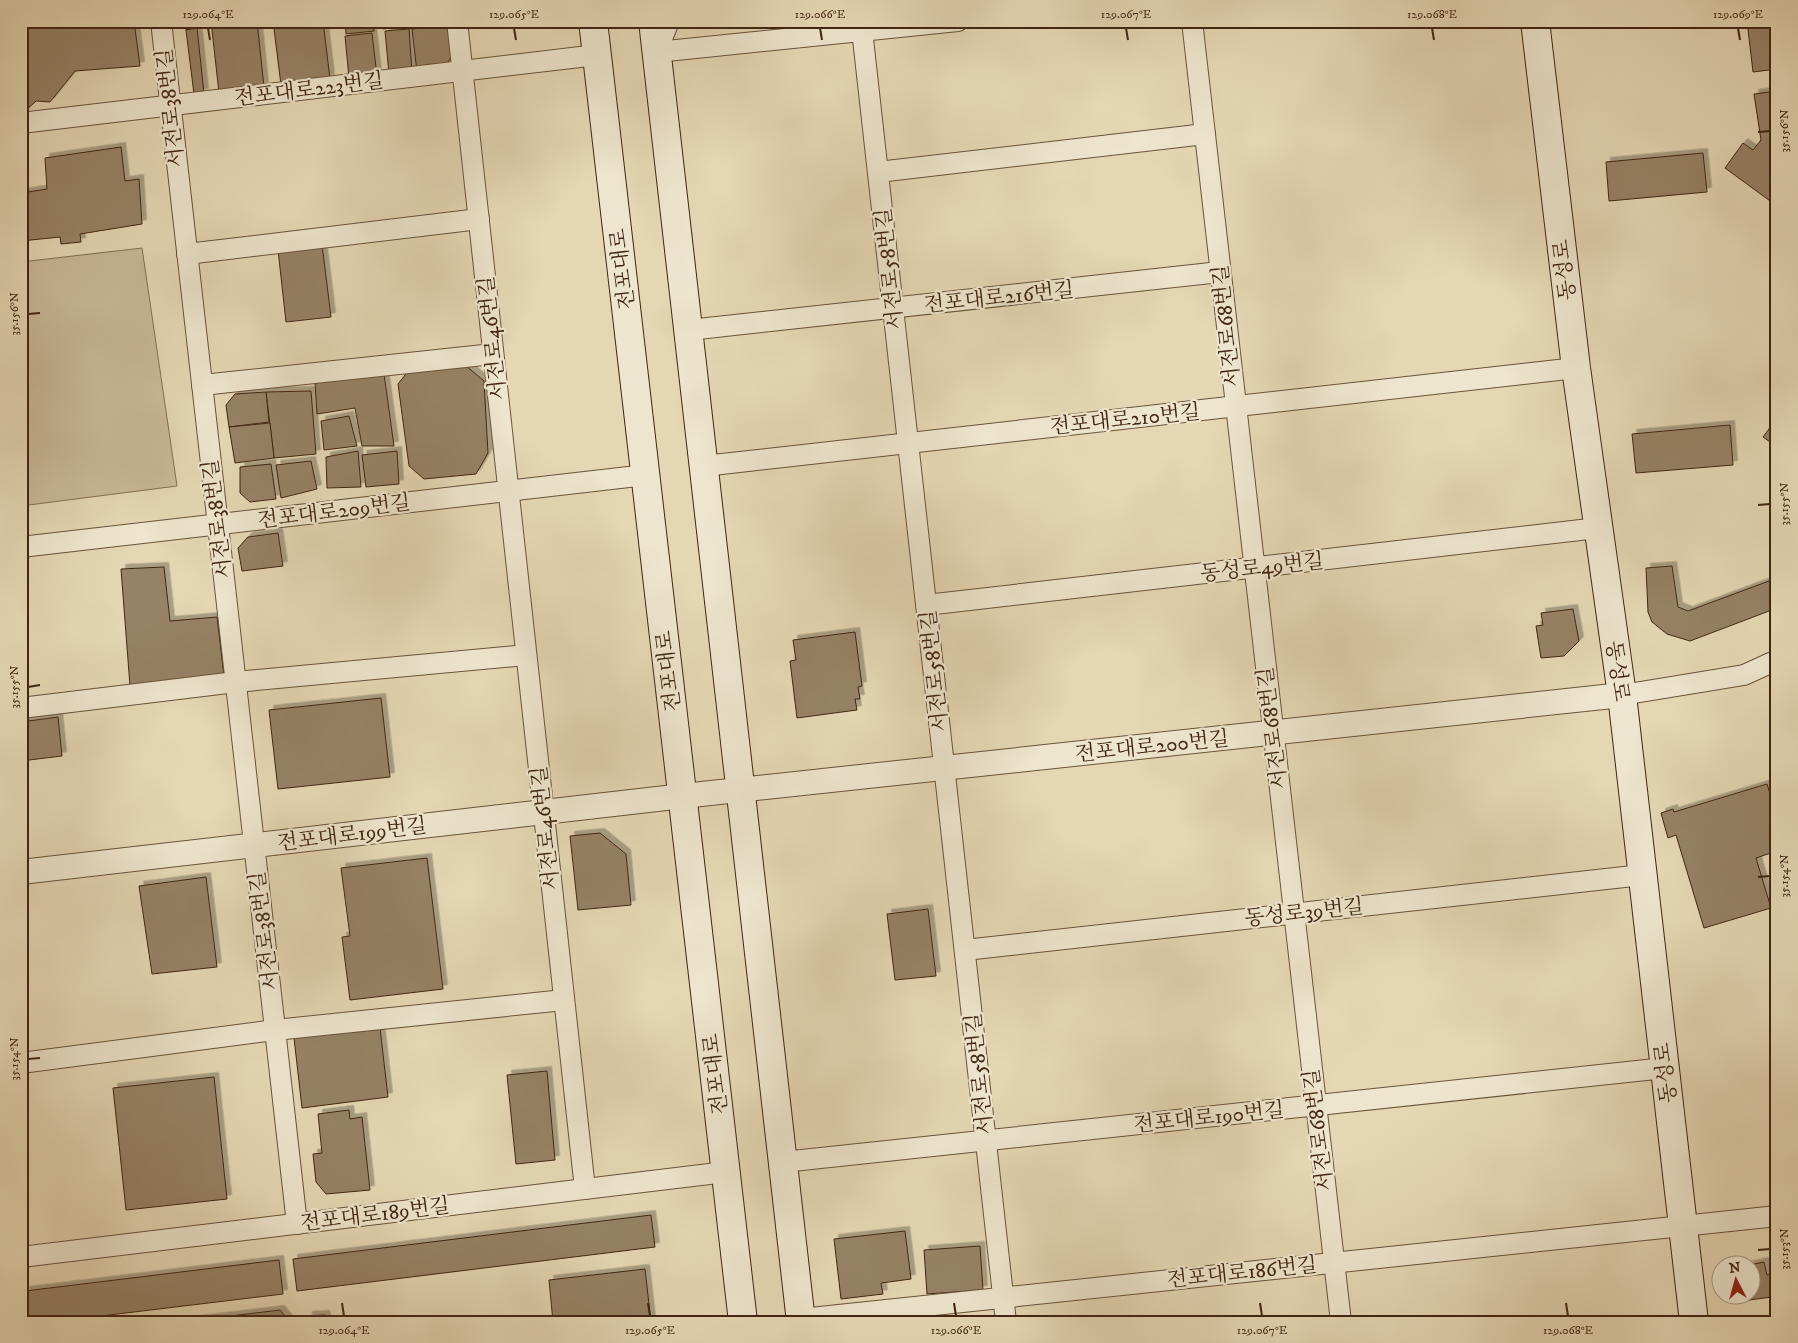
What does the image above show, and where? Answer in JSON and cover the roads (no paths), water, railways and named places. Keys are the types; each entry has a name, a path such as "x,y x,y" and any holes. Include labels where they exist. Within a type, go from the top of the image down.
{"main road":[{"name":"전포대로","path":"593,21 743,1322"},
{"path":"653,21 801,1320"},
{"name":"동성로","path":"1535,21 1576,368 1622,695 1694,1322"}],"street":[{"name":"서전로38번길","path":"161,21 297,1224"},
{"name":"서전로46번길","path":"457,21 585,1189"},
{"path":"669,21 657,52 862,27 958,21"},
{"name":"서전로68번길","path":"1192,21 1341,1322"},
{"name":"서전로58번길","path":"862,27 1006,1322"},
{"name":"전포대로223번길","path":"21,123 597,55"},
{"path":"878,172 1205,134"},
{"path":"187,254 478,220"},
{"name":"전포대로216번길","path":"689,330 1220,272"},
{"path":"202,385 493,354"},
{"name":"전포대로210번길","path":"704,466 1576,368"},
{"name":"전포대로209번길","path":"21,548 646,475"},
{"name":"동성로49번길","path":"926,605 1598,528"},
{"path":"21,708 236,682 526,655"},
{"path":"1622,695 1744,676 1777,660"},
{"name":"전포대로200번길","path":"683,796 1622,695"},
{"name":"전포대로199번길","path":"21,872 683,796"},
{"name":"동성로39번길","path":"965,950 1642,875"},
{"path":"21,1063 275,1030 564,1000"},
{"name":"전포대로190번길","path":"783,1162 1665,1068"},
{"name":"전포대로189번길","path":"22,1251 297,1224 726,1172"},
{"name":"전포대로186번길","path":"801,1320 1777,1216"}]}
